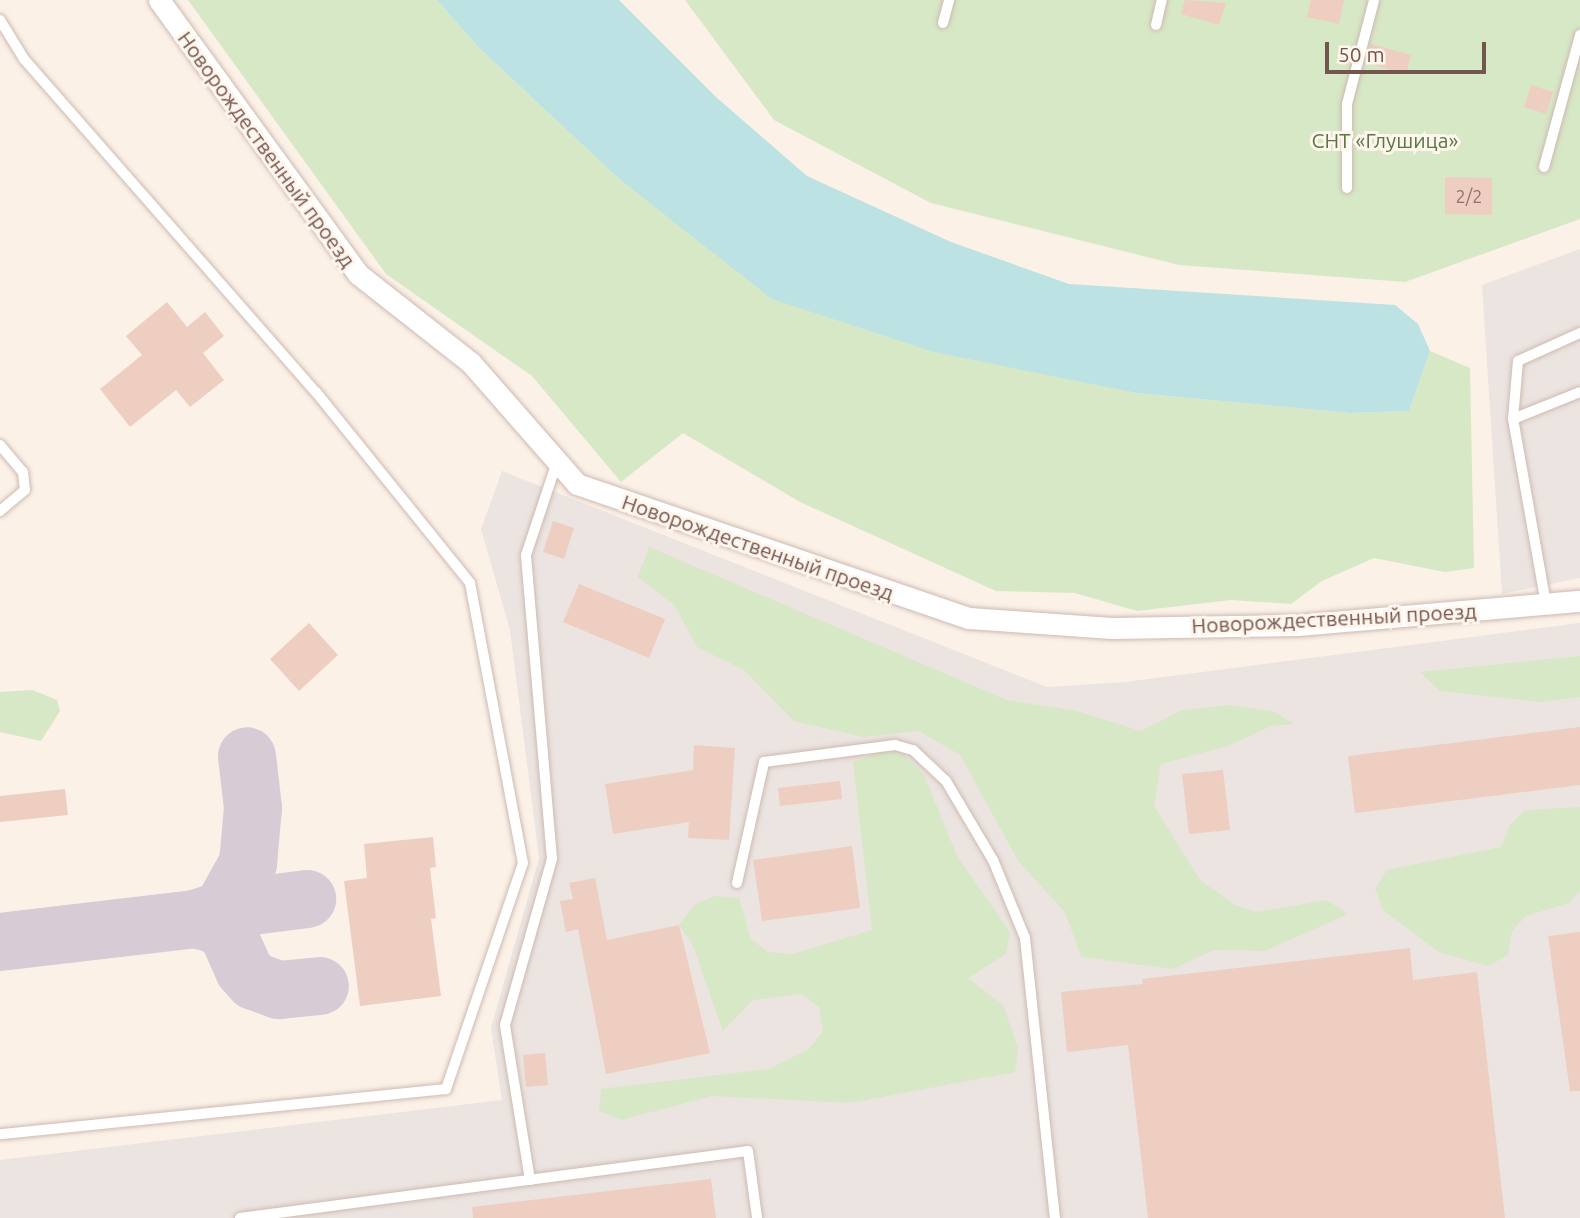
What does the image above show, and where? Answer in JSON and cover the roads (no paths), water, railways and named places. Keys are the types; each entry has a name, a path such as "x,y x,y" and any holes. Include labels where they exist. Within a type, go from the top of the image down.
{"street":[{"name":"Новорождественный проезд","path":"159,0 358,274 471,363 578,484 969,618 1112,628 1284,625 1580,601"}],"lane":[{"path":"943,23 949,0"},
{"path":"1156,25 1163,0"},
{"path":"1347,188 1348,104 1374,0"},
{"path":"0,20 24,59 316,392 470,583 523,863 446,1089 0,1134"},
{"path":"1545,167 1580,35"},
{"path":"1546,604 1513,419 1518,360 1580,333"},
{"path":"1513,419 1580,392"},
{"path":"0,445 23,472 24,490 0,511"},
{"path":"530,1180 505,1025 552,859 526,555 557,462"},
{"path":"737,883 764,762 895,745 913,750 946,781 993,860 1025,938 1055,1218"},
{"path":"240,1218 748,1152 757,1218"}],"water":[{"path":"437,0 619,0 716,97 807,176 951,242 1069,284 1395,305 1418,324 1430,351 1409,411 1350,413 1136,393 934,352 772,299 619,179 477,46"}],"park label":[{"name":"СНТ «Глушица»","path":"1385,140"}]}
